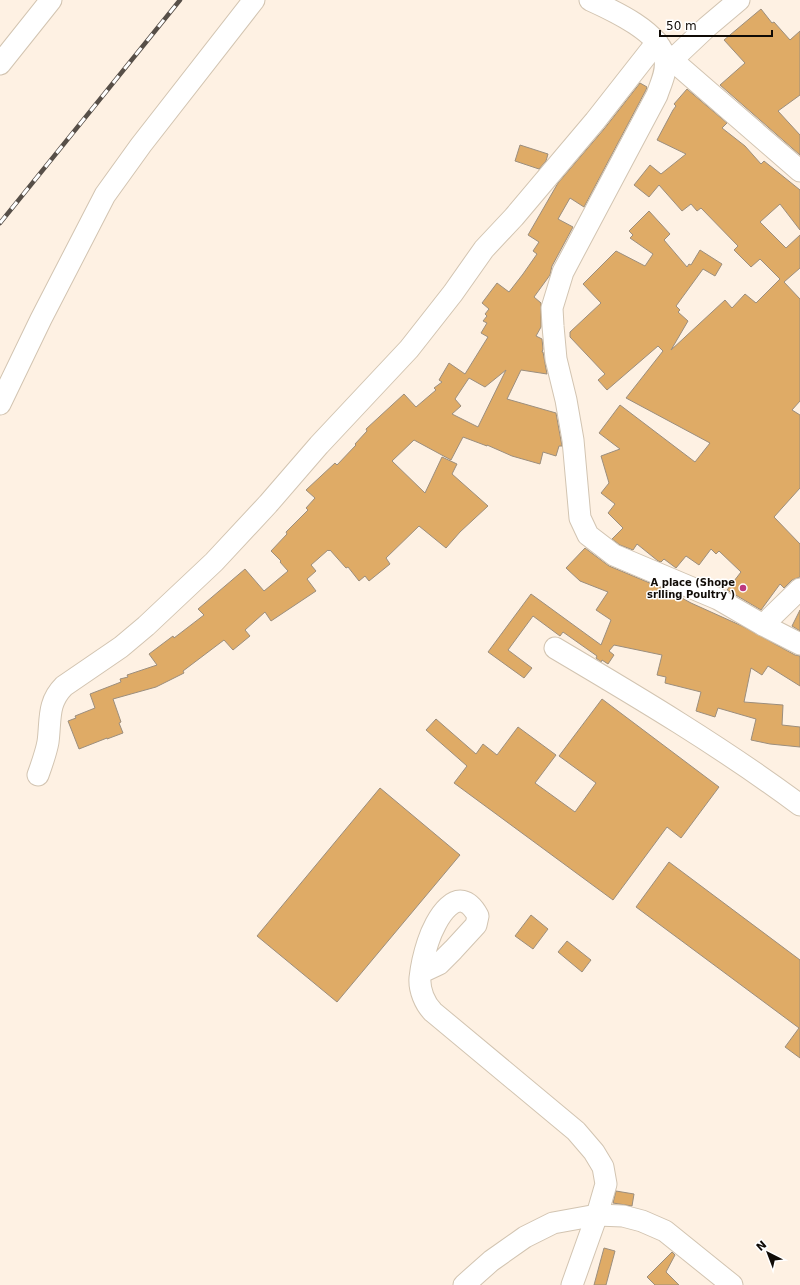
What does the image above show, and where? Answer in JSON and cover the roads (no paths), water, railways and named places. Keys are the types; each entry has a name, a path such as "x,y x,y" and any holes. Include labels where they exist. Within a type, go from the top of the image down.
{"street":[{"path":"0,64 51,0"},
{"path":"0,404 41,319 105,195 141,145 254,0"},
{"path":"590,0 623,16 648,33 664,52 800,171"},
{"path":"38,775 48,741 51,708 57,694 68,683 121,647 146,626 214,562 409,349 453,293 484,249 514,217 585,133 664,52 707,27 739,0"},
{"path":"664,52 665,73 657,95 563,272 552,308 556,359 566,400 573,440 580,518 588,535 614,555 718,599 800,644"},
{"path":"763,625 800,589"},
{"path":"555,648 757,774 800,805"},
{"path":"422,972 420,978 421,986 425,1000 433,1012 576,1131 594,1152 603,1167 606,1184 597,1215 572,1285"},
{"path":"464,1285 491,1262 525,1237 553,1223 597,1215 623,1216 642,1221 665,1231 732,1285"}],"railway":[{"path":"0,223 180,0"}],"place":[{"name":"A place (Shope srlling Poultry )","path":"743,588"}]}
